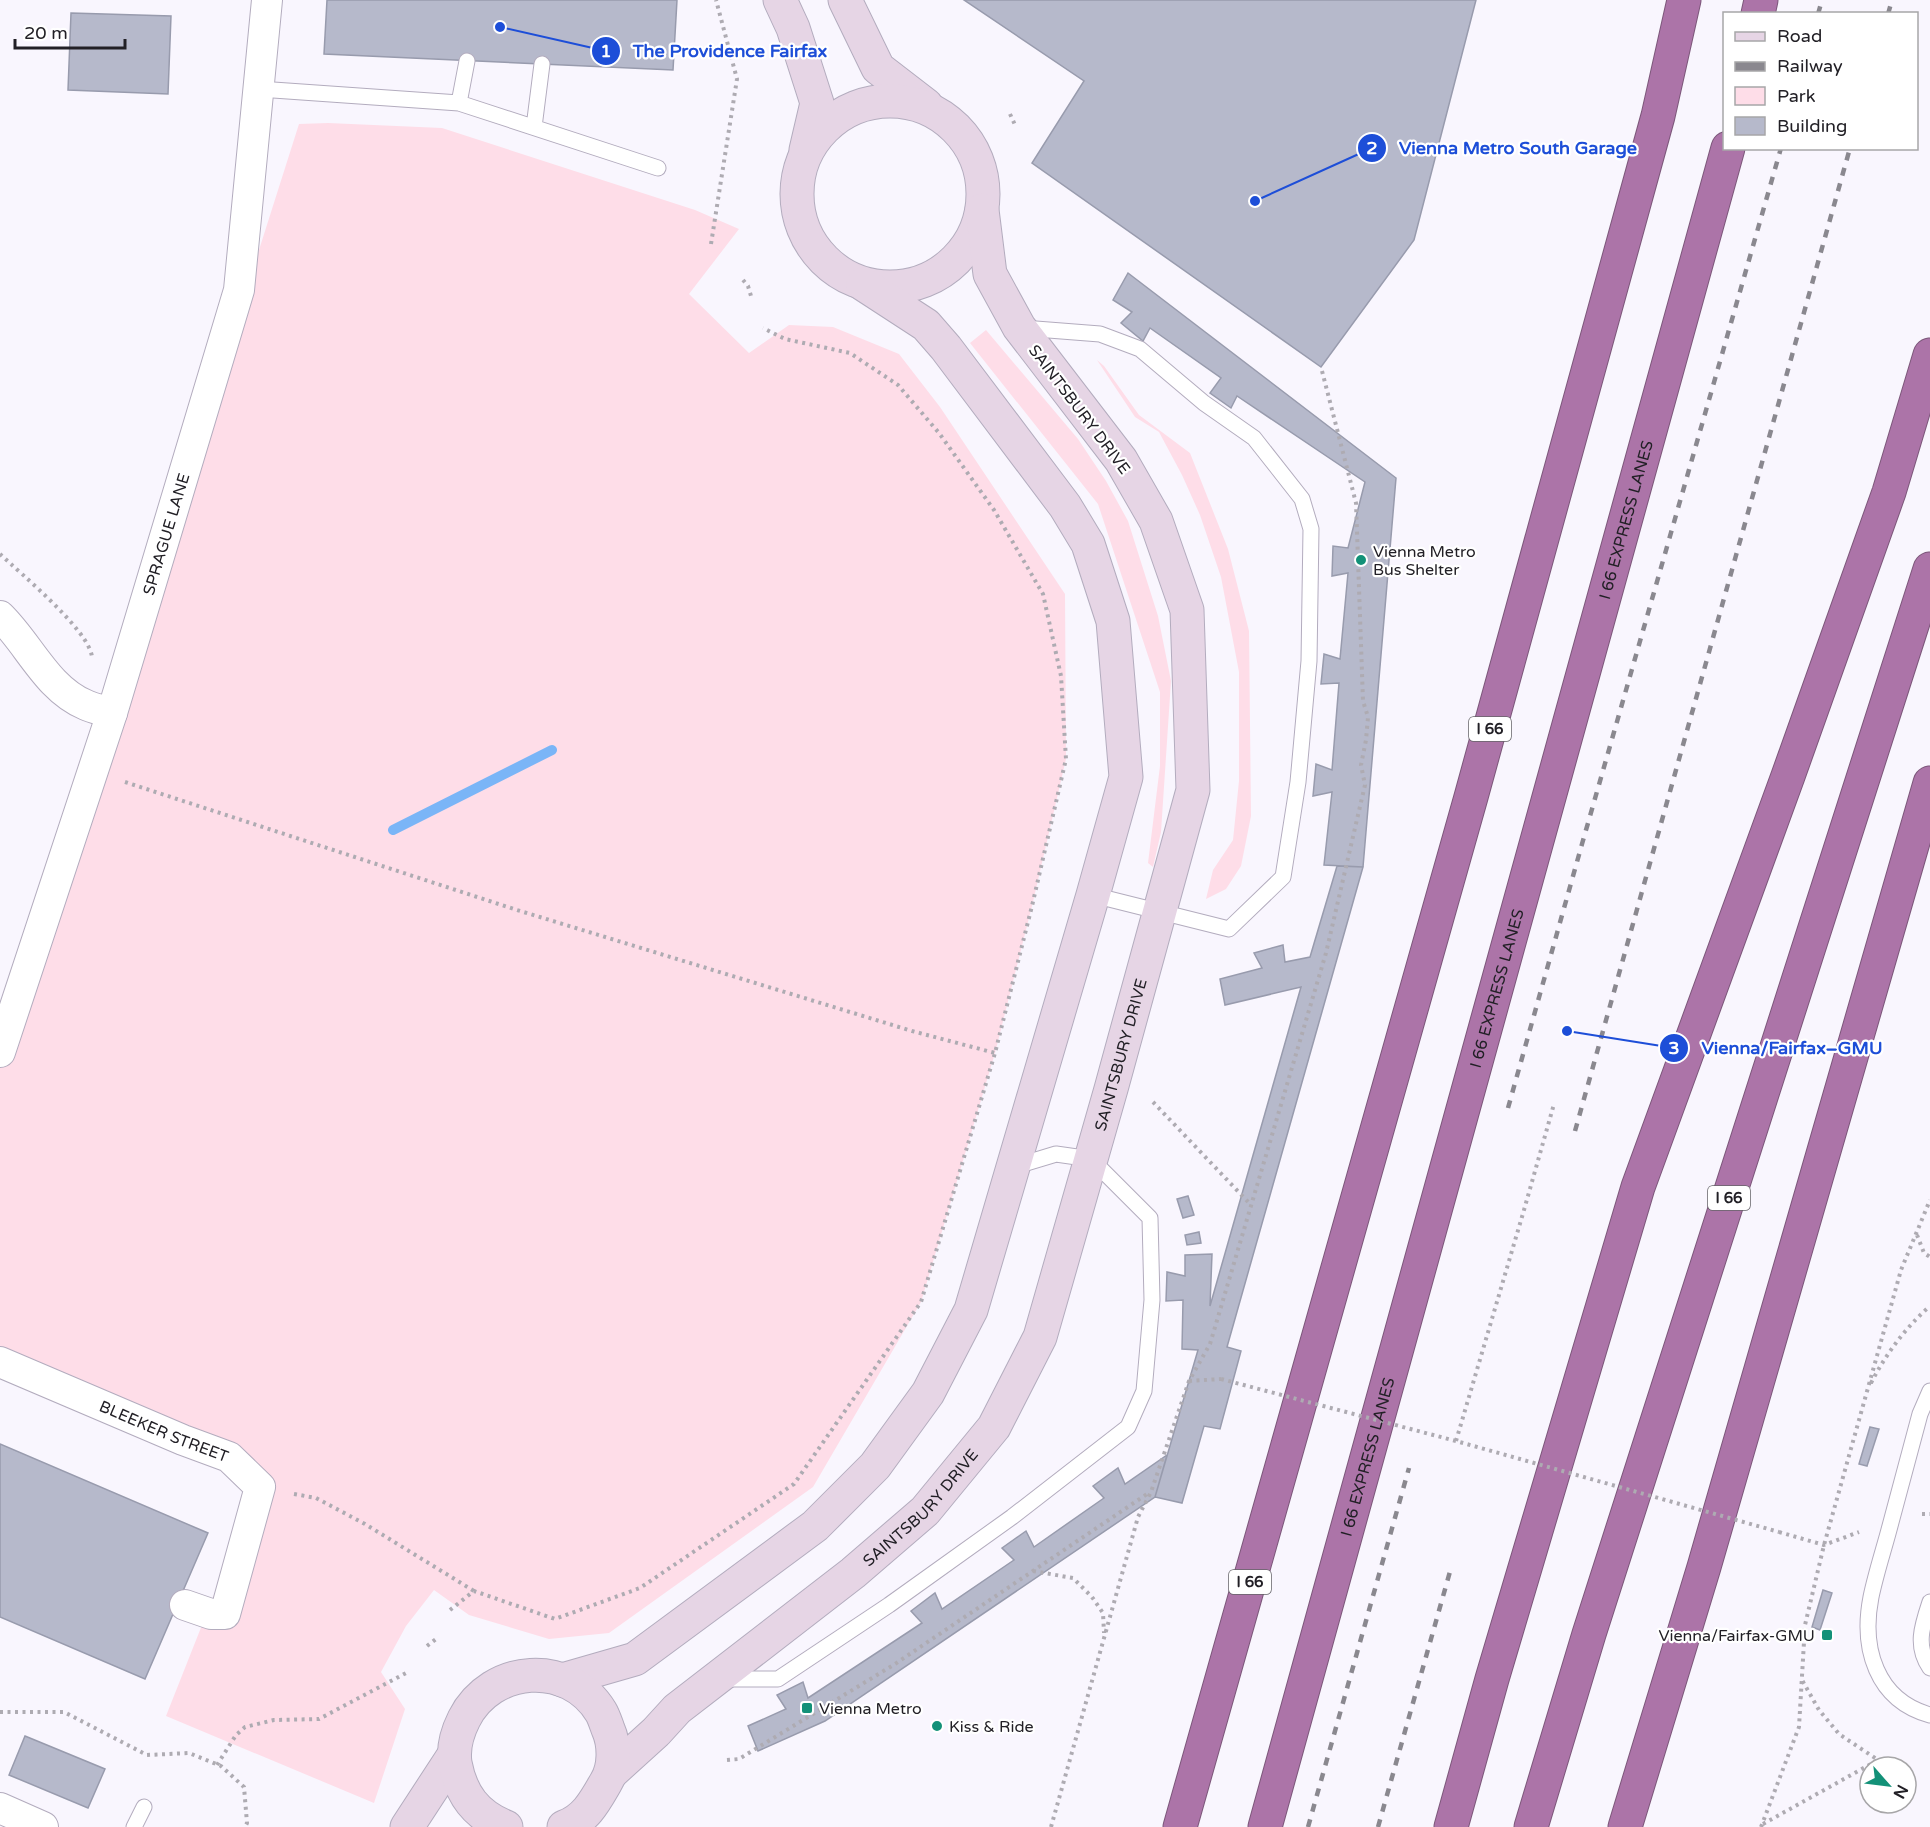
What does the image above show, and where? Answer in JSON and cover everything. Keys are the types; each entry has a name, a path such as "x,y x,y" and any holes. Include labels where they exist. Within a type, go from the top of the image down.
{"highway":[{"name":"I 66","path":"1180,1827 1290,1445 1471,797 1658,116 1684,0"},
{"name":"I 66 EXPRESS LANES","path":"1265,1827 1727,150"},
{"path":"1450,1827 1638,1187 1889,492 1930,355"},
{"name":"I 66","path":"1531,1827 1593,1623 1930,569"},
{"path":"1625,1827 1704,1567 1930,783"},
{"path":"1173,1827 1213,1708"}],"street":[{"name":"SPRAGUE LANE","path":"0,1052 112,713 239,290 267,0"},
{"path":"562,1680 636,1659 815,1526 876,1466 928,1393 971,1310 1126,777 1113,621 1088,544 1065,506 946,348 926,325 863,284 835,270 812,247 799,218 797,186 817,103 793,28 780,0"},
{"path":"845,0 878,68 958,129 975,153 983,181 982,210 972,238 953,263 926,281 895,288 863,284"},
{"path":"805,155 823,128 850,109 878,101 888,101 907,102 935,111"},
{"name":"SAINTSBURY DRIVE","path":"564,1827 589,1811 613,1771 656,1732 677,1709 853,1573 925,1511 994,1427 1040,1337 1192,790 1187,610 1156,521 1127,470 1019,327 990,274 982,210"},
{"path":"0,616 12,627 56,685 85,705 112,713"},
{"name":"BLEEKER STREET","path":"0,1362 183,1440 229,1457 260,1487"},
{"path":"184,1605 210,1614 225,1614 260,1487"},
{"path":"506,1827 491,1821 471,1803 458,1780 454,1755 458,1730 470,1706 489,1689 512,1678 537,1675 562,1680 585,1693 602,1712 611,1737 613,1771"},
{"path":"407,1827 454,1755"},
{"path":"0,1808 43,1827"}],"lane":[{"path":"459,103 467,61"},
{"path":"534,127 542,64"},
{"path":"259,89 459,103 658,168"},
{"path":"1019,327 1100,334 1140,349 1204,402 1254,438 1302,499 1311,529 1308,672 1298,782 1283,878 1229,929 1159,913 1093,894"},
{"path":"716,1679 778,1679 890,1605 1012,1517 1128,1427 1143,1391 1145,1380 1152,1300 1150,1218 1091,1159 1056,1154 1013,1167"},
{"path":"1930,1391 1920,1414 1870,1598 1868,1636 1876,1670 1889,1692 1918,1712 1930,1715"},
{"path":"1930,1602 1920,1631 1922,1650 1930,1668"},
{"path":"134,1827 144,1807"}],"path":[{"path":"711,244 737,80 716,0"},
{"path":"1010,114 1016,128"},
{"path":"742,280 748,286 751,296"},
{"path":"260,1487 316,1498 375,1529 474,1591 555,1619 640,1588 794,1484 921,1302 995,1053 1066,759 1061,676 1043,594 994,510 939,433 898,385 850,353 785,339 763,328"},
{"path":"1051,1827 1138,1517 1151,1492 1189,1381 1210,1344 1326,953 1365,785 1361,765 1368,717 1363,701 1356,503 1321,367"},
{"path":"0,554 76,627 92,652 93,663"},
{"path":"124,781 517,910 912,1031 995,1053"},
{"path":"1153,1102 1251,1205"},
{"path":"1456,1441 1554,1104"},
{"path":"1762,1825 1799,1727 1805,1625 1824,1545 1901,1270 1930,1200"},
{"path":"1917,1234 1924,1253 1930,1257"},
{"path":"1866,1393 1882,1362 1899,1338 1930,1306"},
{"path":"1189,1381 1221,1379 1456,1441 1824,1545 1859,1532"},
{"path":"727,1760 739,1759 895,1664 1151,1492"},
{"path":"1922,1514 1930,1514"},
{"path":"1032,1571 1073,1578 1092,1597 1102,1612 1104,1637"},
{"path":"450,1610 474,1591"},
{"path":"427,1646 436,1640"},
{"path":"217,1765 245,1726 274,1720 319,1719 406,1673"},
{"path":"1762,1825 1878,1760 1839,1734 1819,1710 1801,1679"},
{"path":"0,1713 64,1712 147,1755 189,1753 217,1765 244,1787 247,1823 245,1827"}],"green space":[{"path":"328,123 442,128 695,210 739,229 689,294 749,353 789,325 833,327 899,354 940,407 1065,594 1066,759 995,1053 921,1302 813,1487 609,1633 549,1639 469,1615 434,1590 406,1626 381,1672 405,1709 374,1803 166,1716 261,1476 0,1363 0,1056 112,713 299,124"},
{"path":"986,330 1078,439 1106,481 1128,521 1158,616 1171,681 1161,832 1153,867 1148,863 1160,766 1160,692 1098,504 970,343"},
{"path":"1097,360 1104,366 1139,415 1190,453 1228,549 1249,631 1251,816 1241,866 1226,889 1206,899 1213,870 1233,840 1239,781 1239,672 1221,577 1200,515 1159,432 1135,417"}],"building":[{"path":"327,0 677,0 673,70 324,54"},
{"path":"964,0 1476,0 1414,240 1321,367 1032,163 1084,81"},
{"path":"71,13 171,16 168,94 68,90"},
{"name":"Vienna Metro Bus Shelter","path":"1128,273 1396,478 1363,867 1324,865 1332,792 1313,796 1316,764 1332,770 1339,683 1321,684 1324,654 1340,659 1348,573 1332,576 1333,546 1348,548 1365,482 1237,396 1231,408 1210,393 1221,378 1150,328 1143,341 1121,323 1132,312 1113,300"},
{"path":"1337,866 1363,867 1227,1347 1241,1351 1220,1429 1204,1426 1182,1503 1155,1497 1198,1350 1182,1349 1183,1300 1166,1301 1167,1272 1185,1276 1185,1255 1212,1254 1210,1306 1301,987 1225,1005 1220,979 1262,968 1254,953 1283,945 1285,962 1310,957"},
{"path":"1188,1196 1194,1215 1183,1218 1177,1199"},
{"path":"1199,1232 1201,1243 1187,1245 1185,1235"},
{"path":"1870,1427 1879,1429 1867,1466 1859,1464"},
{"path":"0,1444 208,1533 145,1679 0,1617"},
{"path":"1167,1455 1155,1497 825,1721 758,1751 748,1726 786,1709 777,1695 803,1682 808,1698 922,1623 911,1611 935,1593 942,1609 1014,1560 1002,1548 1026,1531 1034,1547 1104,1498 1093,1486 1118,1468 1125,1484"},
{"path":"1823,1590 1832,1593 1820,1630 1812,1627"},
{"path":"25,1736 105,1769 88,1808 9,1775"}],"waterway":[{"path":"393,830 552,750"}],"railway":[{"path":"1819,12 1822,0"},
{"path":"1889,12 1892,0"},
{"path":"1508,1108 1780,150"},
{"path":"1575,1131 1849,150"},
{"path":"1308,1827 1409,1468"},
{"path":"1378,1827 1451,1568"}],"place":[{"name":"The Providence Fairfax","path":"500,27"},
{"name":"Vienna Metro South Garage","path":"1255,201"},
{"name":"Vienna Metro Bus Shelter","path":"1361,560"},
{"name":"Vienna/Fairfax–GMU","path":"1567,1031"},
{"name":"Vienna/Fairfax-GMU","path":"1827,1635"},
{"name":"Vienna Metro","path":"807,1708"},
{"name":"Kiss & Ride","path":"937,1726"}]}
